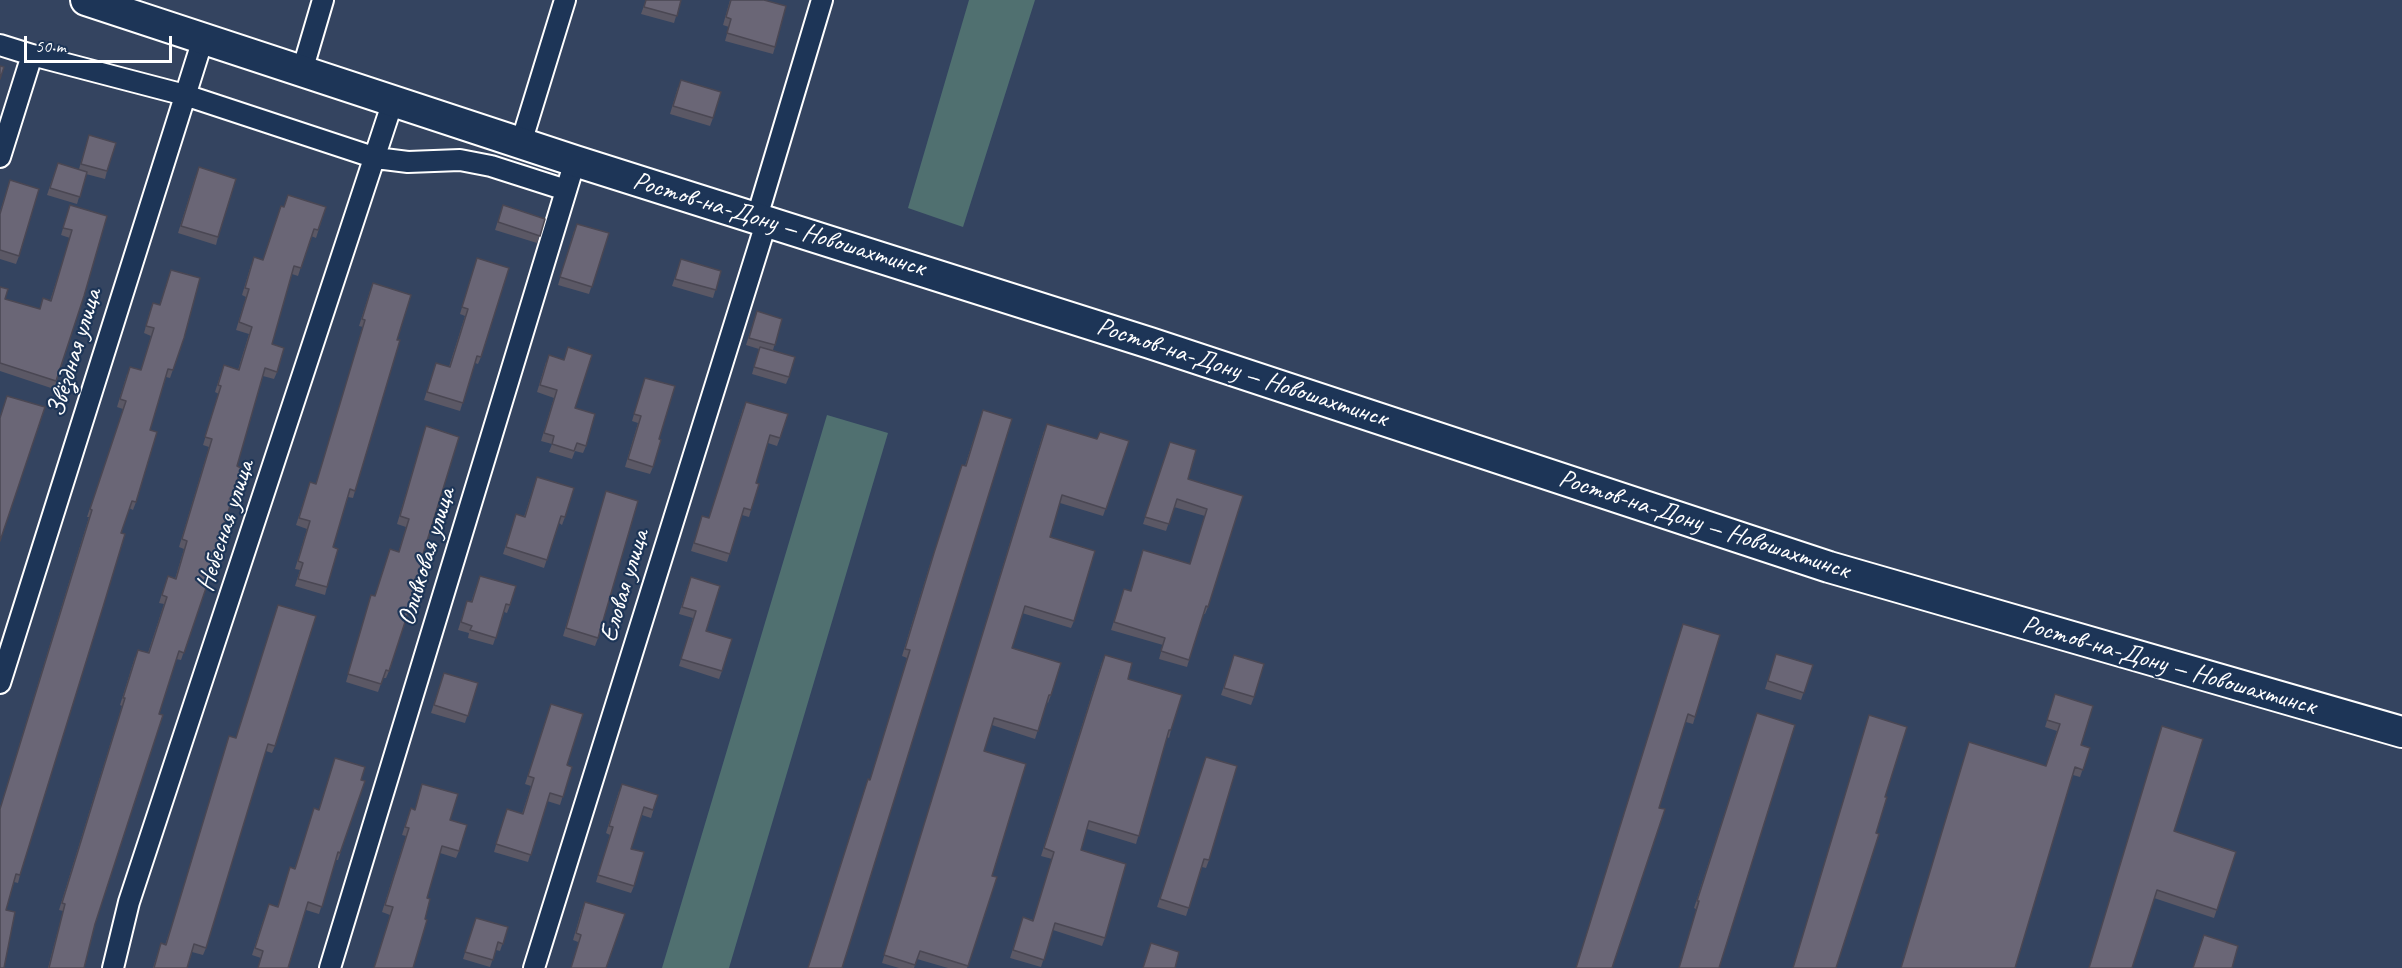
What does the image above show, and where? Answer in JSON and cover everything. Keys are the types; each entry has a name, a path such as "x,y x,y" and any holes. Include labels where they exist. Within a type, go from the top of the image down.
{"main road":[{"name":"Ростов-на-Дону — Новошахтинск","path":"86,0 575,161 764,214"},
{"name":"Ростов-на-Дону — Новошахтинск","path":"120,0 525,130 764,214 1832,557 2402,722"},
{"name":"Ростов-на-Дону — Новошахтинск","path":"960,277 1828,567 2402,732"}],"street":[{"path":"305,61 323,0"},
{"path":"525,130 565,0"},
{"name":"Еловая улица","path":"534,968 764,214 822,0"},
{"name":"Звёздная улица","path":"0,683 203,39"},
{"path":"0,45 184,95 376,158 408,162 460,160 491,166 566,190"},
{"path":"0,158 32,55"},
{"name":"Небесная улица","path":"113,968 129,902 393,101"},
{"name":"Оливковая улица","path":"330,968 575,161"}],"green space":[{"path":"969,0 1035,0 963,227 908,208"},
{"path":"827,415 888,433 729,968 662,968"}],"building":[{"path":"646,0 681,0 677,16 644,7"},
{"path":"731,0 764,0 786,6 775,47 727,33 731,19 726,17"},
{"path":"0,66 4,67 0,79"},
{"path":"681,80 721,92 713,118 673,106"},
{"path":"89,135 116,143 107,171 81,164"},
{"path":"58,163 87,172 80,197 50,188"},
{"path":"199,167 236,179 218,237 181,226"},
{"path":"10,180 39,189 19,256 0,250 0,214"},
{"path":"288,195 326,207 318,230 314,229 301,268 294,266 272,344 284,348 277,372 265,368 237,466 241,468 206,588 184,653 179,651 159,714 163,715 95,924 84,968 49,968 65,904 62,903 138,650 149,653 167,597 162,595 168,576 176,579 187,541 182,539 212,439 205,437 221,386 218,385 224,365 239,370 252,327 239,322 249,289 245,288 254,257 263,260 281,206 284,207"},
{"path":"70,205 107,216 56,381 0,363 0,287 8,289 5,299 40,309 43,298 51,301 72,230 63,228"},
{"path":"503,205 545,219 540,236 498,222"},
{"path":"577,224 609,233 592,287 560,277"},
{"path":"477,258 509,268 481,357 477,356 463,403 427,392 436,363 450,367 468,309 462,307"},
{"path":"681,259 721,271 716,290 675,279"},
{"path":"171,270 200,278 184,338 173,370 168,369 150,430 157,432 136,502 132,501 121,533 125,534 103,607 20,875 16,874 6,910 15,912 4,968 0,968 0,809 92,510 90,509 126,401 120,399 130,367 141,370 154,328 146,326 153,303 160,305"},
{"path":"373,283 411,295 355,491 350,489 333,547 338,549 327,587 298,579 303,563 298,561 310,521 299,518 310,482 316,484 365,320 362,319"},
{"path":"757,311 782,319 775,345 749,338"},
{"path":"568,347 592,355 575,408 595,414 586,446 577,443 574,451 552,444 554,436 544,433 557,390 540,385 549,355 564,360"},
{"path":"760,347 795,357 789,377 754,367"},
{"path":"645,378 675,386 653,467 628,459 641,416 634,414"},
{"path":"7,396 45,407 0,541 0,418"},
{"path":"746,402 788,414 780,438 770,435 751,510 744,508 730,554 694,543 702,516 709,518"},
{"path":"983,410 1012,419 853,933 842,968 808,968 910,650 905,649 934,553 962,465 966,466"},
{"path":"1047,424 1097,439 1100,432 1129,441 1106,509 1062,495 1050,537 1095,551 1074,621 1025,606 1012,648 1061,663 1038,731 994,718 984,751 1026,764 992,876 997,877 968,966 920,951 915,965 884,955"},
{"path":"426,426 459,437 423,554 427,555 389,671 386,670 381,684 348,674 371,595 375,596 390,549 399,552 409,519 400,516"},
{"path":"1170,442 1196,450 1188,479 1243,496 1189,660 1161,651 1165,638 1114,622 1124,589 1131,591 1143,550 1190,564 1207,509 1177,499 1169,524 1145,517"},
{"path":"537,477 574,488 565,517 561,516 547,560 506,547 516,514 525,517"},
{"path":"606,491 638,501 598,638 566,628"},
{"path":"480,576 516,586 510,605 506,604 496,638 470,630 472,626 461,622 467,601 472,602"},
{"path":"691,577 720,586 706,631 732,639 722,671 681,659 696,611 682,607"},
{"path":"278,605 316,616 275,746 268,744 206,948 194,944 187,968 154,968 161,943 166,945 229,736 236,738"},
{"path":"1683,624 1720,635 1695,717 1688,714 1659,808 1665,809 1612,968 1576,968"},
{"path":"1776,654 1813,665 1804,693 1768,681"},
{"path":"1105,655 1132,663 1128,679 1182,695 1171,730 1169,730 1139,836 1089,821 1081,850 1126,864 1105,938 1055,923 1044,960 1013,950 1023,917 1033,921 1054,852 1044,848"},
{"path":"1234,655 1264,664 1254,697 1224,688"},
{"path":"444,673 478,683 468,716 434,705"},
{"path":"2055,694 2093,706 2081,745 2090,748 2083,770 2075,767 2015,968 1901,968 1969,742 2046,766 2060,724 2047,720"},
{"path":"551,704 583,714 567,765 572,767 563,797 550,793 531,855 496,844 507,809 523,814 534,778 528,776"},
{"path":"1757,713 1795,725 1719,968 1679,968 1699,901 1697,901"},
{"path":"1869,715 1907,727 1885,797 1887,797 1876,833 1879,834 1836,968 1793,968"},
{"path":"2162,726 2203,739 2174,831 2236,852 2217,910 2157,890 2132,968 2089,968"},
{"path":"1206,757 1237,766 1209,860 1204,859 1189,908 1160,899"},
{"path":"335,758 365,767 361,780 365,781 340,853 338,852 322,907 308,902 288,968 258,968 263,951 255,948 269,904 278,907 290,867 295,869 314,808 319,810"},
{"path":"422,784 458,794 450,820 467,825 459,851 442,846 427,898 430,899 425,919 427,920 413,968 374,968 393,907 385,905 409,828 405,827 411,808 415,810"},
{"path":"622,784 658,795 653,810 644,807 631,849 644,852 634,886 598,875 613,827 609,826"},
{"path":"585,902 625,914 606,968 571,968 581,935 576,933"},
{"path":"476,918 508,927 503,944 498,942 493,960 465,952"},
{"path":"2204,935 2238,946 2232,968 2193,968"},
{"path":"1151,943 1179,952 1175,968 1143,968"}]}
